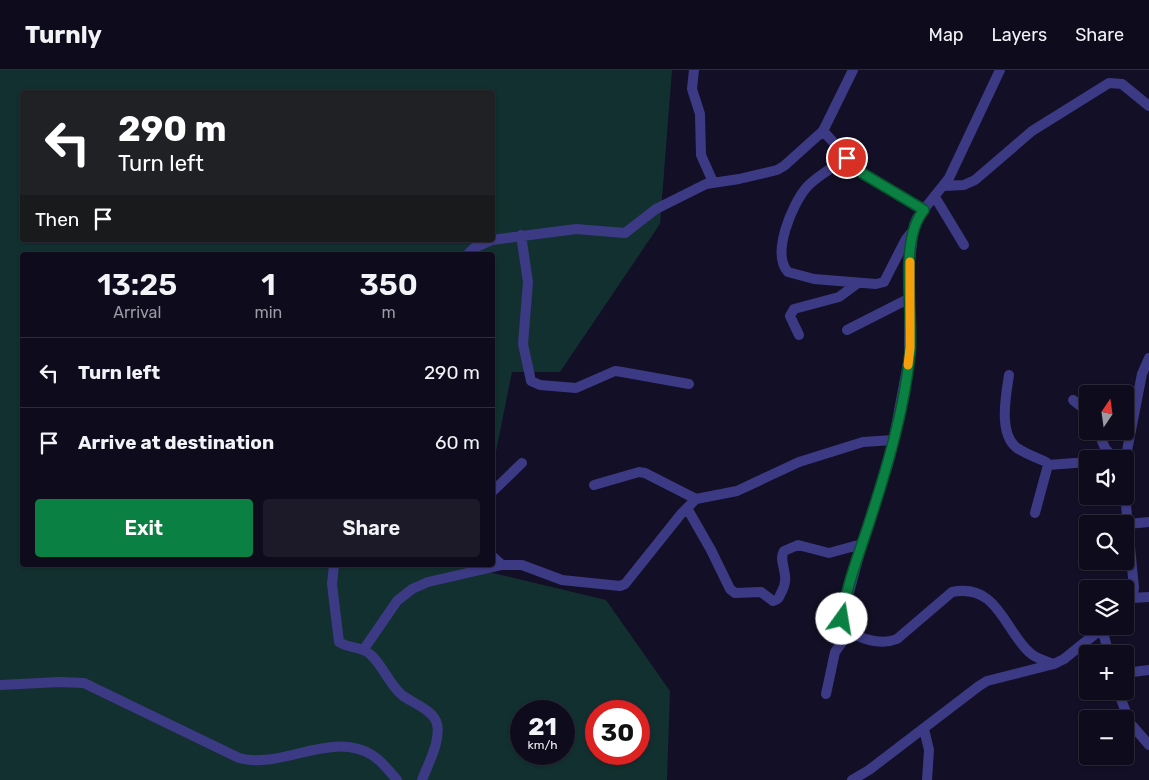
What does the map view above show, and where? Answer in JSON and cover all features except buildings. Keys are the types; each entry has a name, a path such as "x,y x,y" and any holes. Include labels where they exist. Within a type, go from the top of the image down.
{"street":[{"path":"694,70 692,89 700,114 701,154 713,182"},
{"path":"495,239 576,229 625,233 656,209 713,182 739,179 777,170 822,131 853,70"},
{"path":"1000,70 944,186 917,218 909,271 909,358 890,458 862,544 843,611 844,626 850,631 873,641 889,642 897,639 945,596 959,591 987,598 1029,652 1054,664"},
{"path":"944,186 964,185 975,180 1032,131 1109,83 1122,84 1149,106"},
{"path":"822,131 862,173 924,210"},
{"path":"847,158 804,191 784,234 782,264 788,272 814,279 876,284 884,282 906,239 914,229"},
{"path":"935,197 964,245"},
{"path":"521,235 528,282 523,344 531,380 540,385 576,388 615,372 622,372 689,384"},
{"path":"470,252 488,242"},
{"path":"799,336 790,316 794,309 839,297 858,283"},
{"path":"847,330 910,298"},
{"path":"1128,450 1142,374 1149,358"},
{"path":"1009,375 1004,419 1010,438 1018,448 1046,462 1048,465 1079,463"},
{"path":"1073,400 1079,405"},
{"path":"495,567 528,566 570,582 620,586 625,584 696,499 737,491 798,462 863,442 893,440"},
{"path":"495,489 522,463"},
{"path":"1035,513 1048,465"},
{"path":"594,485 639,472 645,473 696,499"},
{"path":"687,508 711,550 730,589 735,593 761,592 773,601 779,598 786,582 781,557 784,551 798,545 828,553 862,544"},
{"path":"1134,523 1149,522"},
{"path":"495,559 502,565"},
{"path":"334,567 332,584 339,642 345,646 364,649 372,655 392,685 431,714 436,722 438,731 422,780"},
{"path":"364,649 390,607 412,589 428,582 493,567"},
{"path":"1134,598 1149,596"},
{"path":"826,694 836,652 850,631"},
{"path":"852,780 924,730 988,681 1054,664 1094,635"},
{"path":"1134,672 1149,670"},
{"path":"0,685 67,681 84,683 238,758 258,761 331,747 344,748 373,756 397,780"},
{"path":"1121,700 1130,723 1149,745"},
{"path":"924,730 929,750 927,780"}],"green space":[{"path":"0,70 672,70 660,224 560,372 512,372 495,456 495,252 20,252 20,567 472,567 606,600 670,691 667,780 0,780"}],"slow traffic":[{"path":"908,365 910,348 910,262"}],"route":[{"path":"842,619 862,544 890,458 909,358 909,271 914,225 924,210 862,173 847,158"}]}
